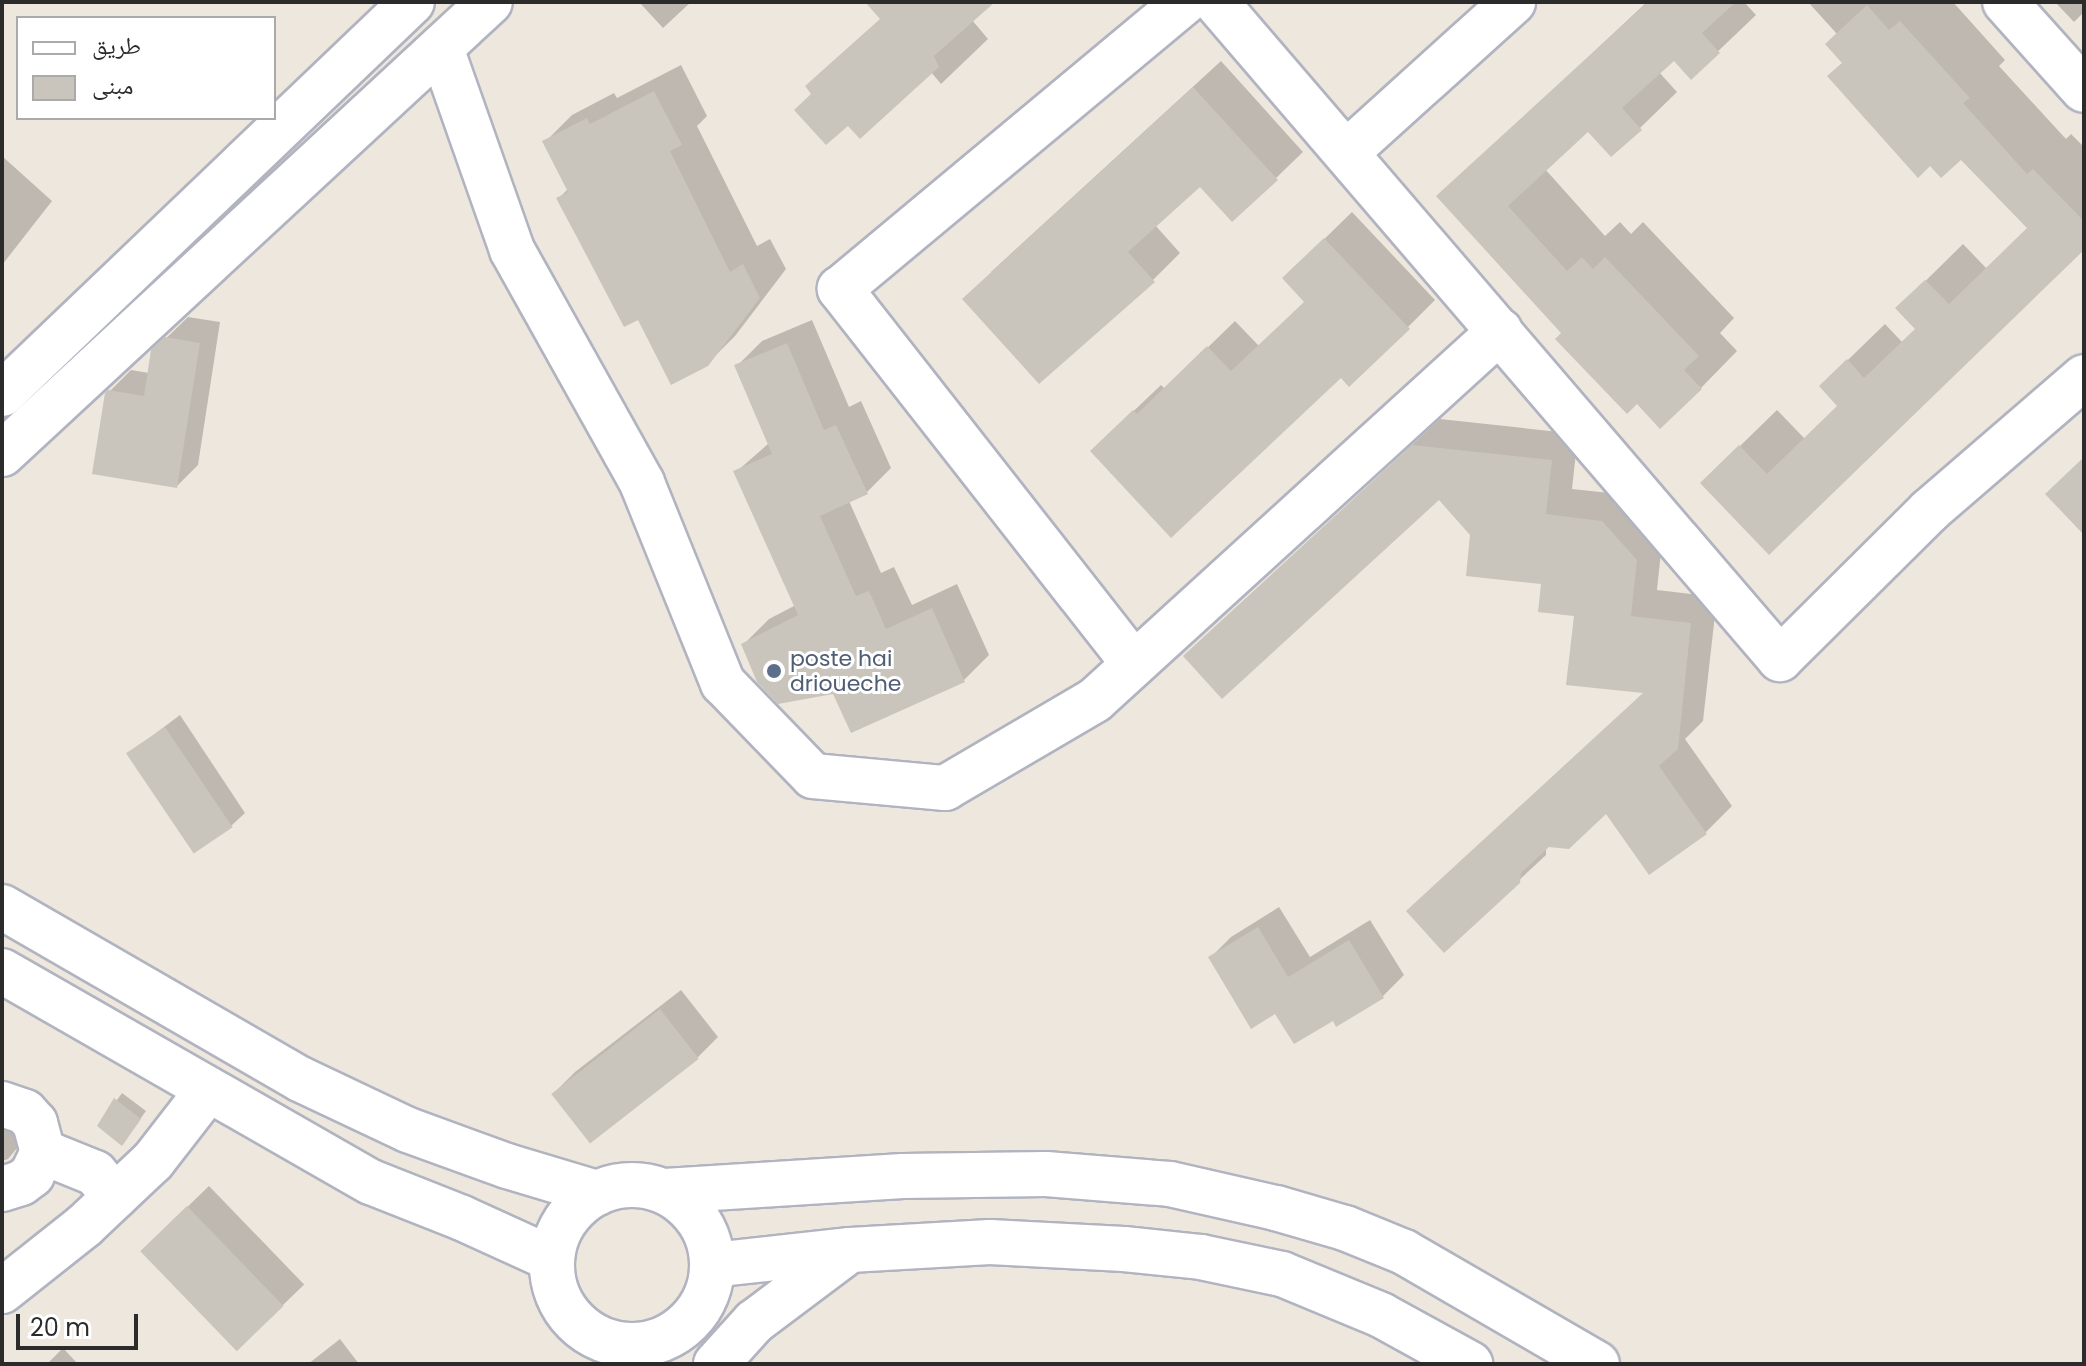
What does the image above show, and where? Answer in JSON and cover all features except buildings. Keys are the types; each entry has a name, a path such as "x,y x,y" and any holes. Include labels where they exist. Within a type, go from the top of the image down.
{"street":[{"path":"2,394 412,2"},
{"path":"2,454 490,2"},
{"path":"1134,664 840,289 1185,2"},
{"path":"1216,2 1780,659 1929,511 2084,377"},
{"path":"1347,152 1513,2"},
{"path":"2005,2 2084,90"},
{"path":"441,48 512,250 642,483 723,683 813,776 945,788 1095,700 1500,331"},
{"path":"2,907 300,1079 408,1130 507,1166 597,1193"},
{"path":"2,971 371,1182 462,1218 552,1259"},
{"path":"2,1291 84,1226 153,1161 208,1090"},
{"path":"2,1104 25,1112 35,1123 43,1152 32,1175 21,1183 2,1189"},
{"path":"43,1152 95,1173 115,1197"},
{"path":"665,1191 903,1176 1046,1174 1170,1184 1276,1208 1345,1228 1404,1252 1597,1364"},
{"path":"639,1184 665,1191 688,1206 704,1227 712,1280 702,1306 662,1352 638,1346 591,1352 587,1332 568,1314 556,1291 552,1259 555,1239 569,1215 597,1193 613,1186 639,1184"},
{"path":"712,1265 850,1250 990,1242 1124,1249 1201,1257 1282,1274 1381,1315 1470,1364"},
{"path":"716,1364 754,1322 850,1250"}],"place":[{"name":"poste hai drioueche","path":"774,671"}]}
